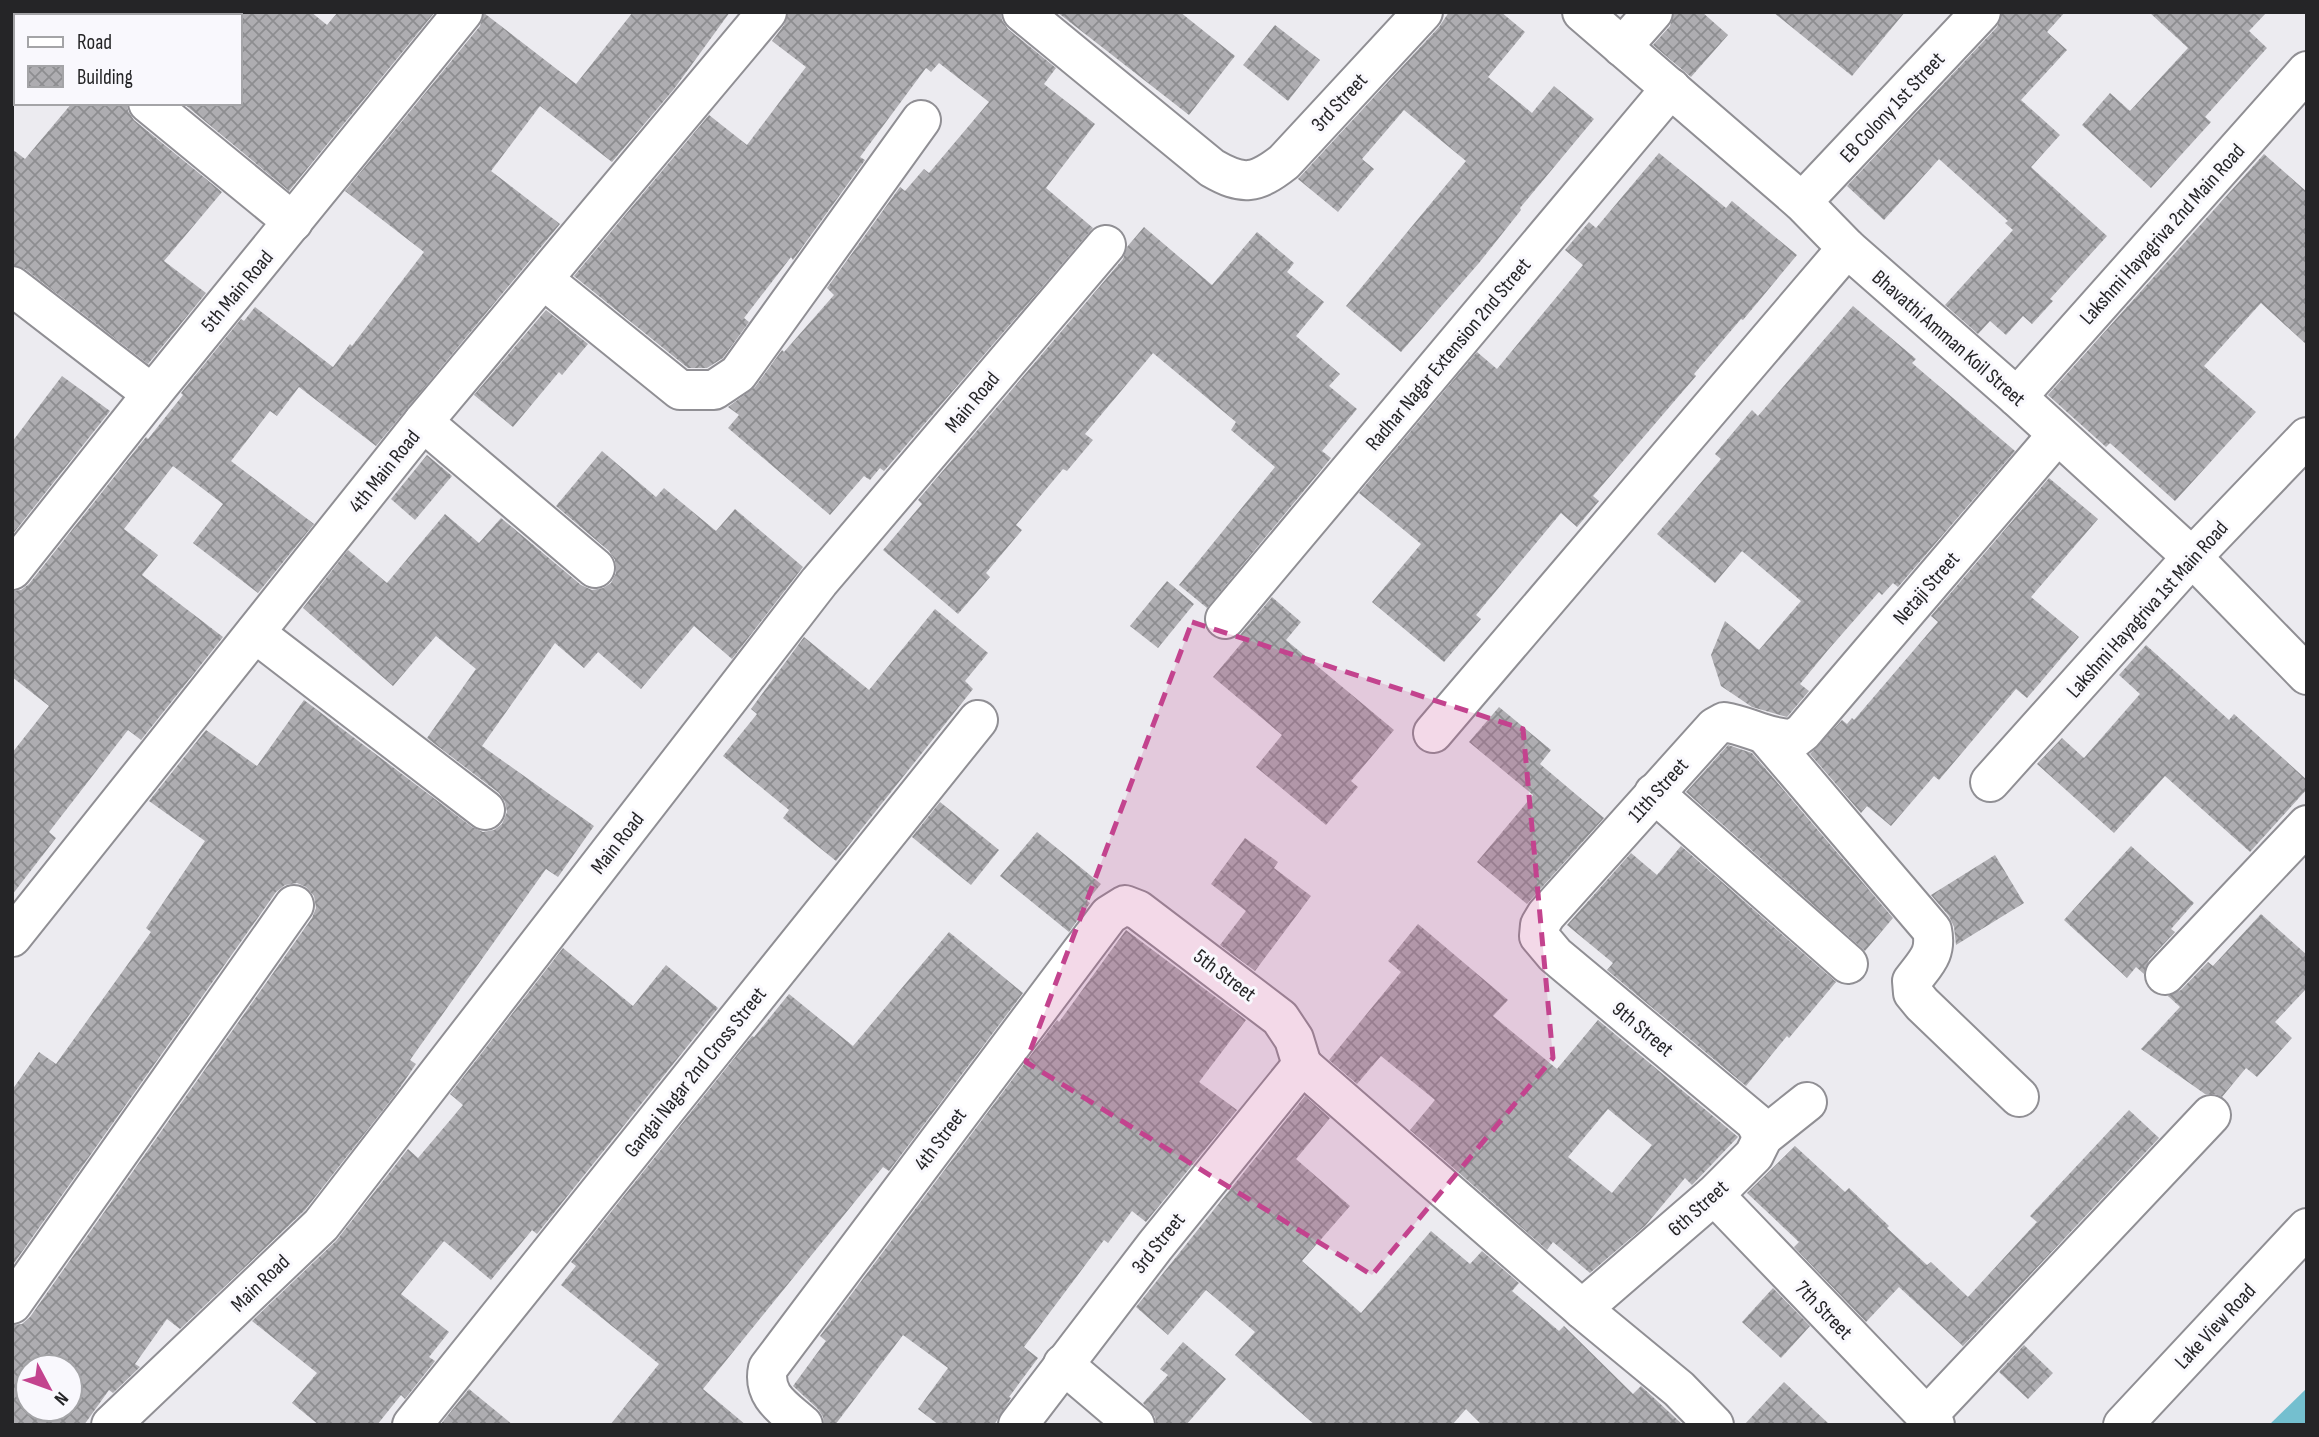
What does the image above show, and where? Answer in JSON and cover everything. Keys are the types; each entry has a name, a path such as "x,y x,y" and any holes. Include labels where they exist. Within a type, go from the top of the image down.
{"street":[{"name":"5th Main Road","path":"12,570 463,12"},
{"name":"4th Main Road","path":"12,937 423,422 767,12"},
{"name":"3rd Street","path":"1022,12 1212,168 1230,178 1248,181 1267,175 1284,162 1422,12"},
{"name":"Bhavathi Amman Koil Street","path":"1582,12 1802,202 1847,248 2017,397 2192,557 2307,675"},
{"path":"1622,47 1653,12"},
{"name":"EB Colony 1st Street","path":"1802,202 1981,12"},
{"name":"Lakshmi Hayagriva 2nd Main Road","path":"2017,397 2307,71"},
{"name":"Radhar Nagar Extension 2nd Street","path":"1225,619 1671,88"},
{"path":"150,105 293,222"},
{"path":"544,280 680,390 714,390 738,374 921,120"},
{"name":"Main Road","path":"111,1425 321,1225 819,582 1106,244"},
{"path":"1433,733 1847,248"},
{"path":"12,286 152,394"},
{"path":"423,422 595,568"},
{"name":"Netaji Street","path":"1781,738 1802,732 2057,435"},
{"name":"Lakshmi Hayagriva 1st Main Road","path":"1990,782 2192,557 2307,438"},
{"path":"255,632 485,810"},
{"name":"Gangai Nagar 2nd Cross Street","path":"412,1425 978,720"},
{"name":"11th Street","path":"1546,915 1715,727 1724,722 1781,738"},
{"path":"1781,738 1933,930 1935,945 1930,958 1912,981 1913,993 2019,1097"},
{"path":"1654,793 1848,964"},
{"path":"2165,975 2307,825"},
{"path":"12,1304 294,905"},
{"name":"5th Street","path":"1125,905 1138,910 1280,1017 1294,1039 1302,1065"},
{"name":"4th Street","path":"803,1425 773,1398 765,1382 768,1368 1109,915 1125,905"},
{"name":"9th Street","path":"1546,915 1540,925 1539,936 1543,944 1755,1122 1763,1138"},
{"path":"1302,1065 1679,1390 1714,1425"},
{"name":"3rd Street","path":"1018,1425 1154,1246 1302,1065"},
{"name":"6th Street","path":"1582,1309 1714,1195 1754,1155 1763,1138 1807,1101"},
{"path":"1931,1421 2211,1115"},
{"name":"7th Street","path":"1714,1195 1931,1421"},
{"name":"Lake View Road","path":"2123,1425 2307,1228"},
{"path":"1063,1364 1135,1425"}],"highlighted area":[{"path":"1192,622 1523,729 1553,1058 1372,1275 1026,1062"}],"water":[{"path":"2307,1388 2307,1425 2269,1425"}],"building":[{"path":"311,12 327,25 338,12 435,12 289,191 185,105 242,105 240,14"},
{"path":"633,12 730,12 674,89 612,162 540,106 491,171 560,224 376,446 299,387 277,416 270,411 231,461 314,524 258,593 193,543 223,504 173,466 124,529 158,555 142,575 223,637 141,740 128,730 49,832 56,838 12,895 12,753 49,706 12,677 12,591 21,590 29,584 146,437 148,439 241,319 244,321 255,307 333,367 350,344 352,346 424,252 345,191 480,26 484,13 576,84"},
{"path":"788,12 1001,12 1002,20 1008,29 1056,68 1044,84 1095,124 1046,188 1093,228 884,471 880,468 870,480 864,476 830,515 728,428 739,415 728,407 755,387 782,350 784,352 834,295 827,288 900,187 905,191 924,169 929,173 989,102 939,63 931,72 926,68 860,157 865,160 793,260 791,257 744,318 749,322 723,358 707,368 688,368 574,276 709,115 747,145 806,67 772,41 784,25"},
{"path":"1057,12 1180,12 1235,56 1189,115"},
{"path":"1449,12 1501,12 1525,32 1488,77 1532,113 1554,86 1594,119 1520,208 1479,263 1401,352 1346,306 1466,161 1404,110 1362,159 1374,169 1338,212 1298,179 1439,27"},
{"path":"1674,12 1702,12 1728,35 1691,77 1653,45 1670,26"},
{"path":"1773,12 1905,12 1852,76"},
{"path":"2002,12 2065,12 2047,32 2067,50 2021,100 2060,135 2031,167 2107,236 2050,299 2053,301 2032,324 2023,316 2006,335 1990,321 1978,334 1945,305 2013,230 2005,223 2008,221 1939,159 1884,220 1847,186 1997,27"},
{"path":"2149,12 2267,12 2249,31 2267,48 2205,117 2211,122 2151,188 2082,125 2110,93 2130,111 2188,48"},
{"path":"1275,25 1320,60 1288,101 1243,65"},
{"path":"70,105 127,105 134,120 222,192 164,261 206,293 148,364 25,269 12,265 12,149 25,159"},
{"path":"1659,153 1726,208 1732,201 1797,255 1593,496 1599,501 1577,527 1561,513 1476,615 1481,619 1444,662 1372,602 1421,544 1359,493 1477,352 1497,369 1583,265 1565,250 1589,222 1596,228"},
{"path":"2264,154 2307,192 2307,345 2261,303 2204,366 2256,412 2175,501 2110,443 2106,447 2048,395"},
{"path":"1144,227 1212,285 1257,232 1294,263 1287,272 1324,302 1296,336 1340,374 1329,386 1357,409 1322,451 1331,458 1207,608 1179,585 1275,467 1231,430 1236,422 1153,353 1085,434 1093,440 1067,471 1063,469 1016,525 1022,530 986,573 990,577 958,614 883,550 922,504 918,500 1123,259 1127,247"},
{"path":"1853,306 1916,359 1912,363 2015,451 1898,587 1893,583 1882,595 1879,592 1828,650 1800,684 1809,691 1787,717 1752,707 1721,686 1711,655 1725,621 1759,650 1801,601 1742,551 1715,583 1657,534 1721,459 1715,454 1752,410 1758,416"},
{"path":"546,310 588,344 562,375 559,372 513,427 474,395"},
{"path":"62,376 110,411 12,535 12,442"},
{"path":"602,451 656,497 664,488 716,531 735,509 803,567 732,659 694,626 641,689 598,652 584,668 555,643 482,746 594,826 558,877 546,869 410,1060 416,1064 394,1096 305,1210 180,1329 167,1319 135,1364 140,1367 113,1393 109,1390 84,1425 12,1425 12,1325 22,1324 30,1317 312,918 316,908 314,896 306,887 297,883 285,885 276,892 12,1266 12,1090 39,1052 56,1064 151,932 146,928 205,841 149,801 206,730 257,766 304,700 472,827 483,832 494,830 502,824 507,812 499,793 427,738 476,669 436,636 393,686 303,608 348,550 387,583 445,514 479,543 501,518 581,585 592,590 611,583 616,573 615,560 609,551 556,506"},
{"path":"427,455 452,476 415,520 391,499"},
{"path":"2049,478 2098,519 2031,597 2079,637 2027,698 2016,689 1939,780 1934,776 1891,826 1867,806 1861,813 1810,754 1842,720 1847,724 1852,718 1854,720 1938,622 1931,616"},
{"path":"1167,581 1194,604 1158,648 1130,626"},
{"path":"1272,597 1301,622 1286,640 1394,730 1351,781 1358,787 1326,825 1256,767 1282,735 1213,677 1245,639 1240,635"},
{"path":"935,609 988,653 965,681 973,689 836,861 783,818 789,810 723,756 757,714 751,709 804,637 869,690"},
{"path":"2146,645 2229,720 2234,714 2307,780 2307,789 2250,852 2165,776 2114,833 2037,764 2062,738 2084,758 2140,694 2119,675"},
{"path":"1499,707 1551,750 1540,764 1604,818 1527,904 1477,862 1533,795 1469,742"},
{"path":"1728,745 1752,753 1893,918 1865,951 1686,792"},
{"path":"940,802 999,850 971,885 912,837"},
{"path":"1037,832 1101,884 1087,901 1090,903 1069,932 1000,876"},
{"path":"1245,838 1278,862 1274,868 1311,896 1255,971 1220,945 1246,911 1211,884"},
{"path":"1681,846 1836,982 1746,1086 1607,970 1613,963 1567,925 1631,853 1657,875"},
{"path":"2131,846 2194,903 2171,929 2175,932 2149,960 2144,974 2136,967 2127,978 2064,920"},
{"path":"1995,855 2024,903 1956,945 1954,927 1949,916 1931,895"},
{"path":"2261,914 2307,955 2307,988 2275,1022 2292,1038 2257,1077 2246,1068 2222,1097 2205,1094 2141,1049 2180,1007 2168,996 2181,990 2208,962 2213,966"},
{"path":"1418,924 1508,1000 1493,1016 1557,1069 1598,1020 1738,1137 1692,1185 1685,1178 1645,1226 1590,1273 1553,1242 1547,1250 1410,1130 1435,1100 1381,1056 1357,1084 1329,1060 1401,972 1388,961","holes":["1608,1109 1652,1145 1612,1193 1568,1157"]},
{"path":"1126,930 1246,1020 1199,1082 1237,1110 1146,1222 1132,1211 1108,1243 1104,1240 1024,1347 1038,1358 1009,1397 1011,1398 994,1425 939,1425 918,1409 948,1368 903,1335 835,1425 824,1425 818,1409 793,1386 826,1341 820,1336"},
{"path":"949,932 1023,993 889,1171 883,1167 703,1389 746,1425 610,1425 659,1364 561,1285 576,1266 571,1262 752,1036 754,1037 789,994 853,1046"},
{"path":"563,948 633,1006 666,965 718,1008 537,1234 532,1230 491,1280 444,1241 401,1294 449,1332 429,1357 435,1361 405,1399 401,1395 377,1425 319,1425 292,1403 317,1373 252,1321 336,1241 408,1149 418,1158 463,1105 450,1094"},
{"path":"1305,1096 1330,1118 1296,1159 1350,1206 1302,1261 1361,1313 1431,1231 1470,1264 1482,1251 1519,1283 1512,1291 1559,1331 1564,1326 1633,1394 1641,1386 1683,1425 1482,1425 1466,1409 1452,1425 1315,1425 1235,1355 1255,1332 1206,1290 1168,1335 1136,1307"},
{"path":"2129,1110 2159,1138 1963,1346 1899,1287 1866,1322 1794,1247 1799,1242 1747,1193 1795,1146 1845,1192 1849,1188 1927,1265 1931,1262 1968,1297 2037,1222 2030,1216"},
{"path":"1773,1288 1810,1326 1781,1358 1742,1322"},
{"path":"1183,1342 1226,1379 1186,1425 1156,1425 1155,1417 1143,1403 1168,1375 1160,1369"},
{"path":"2024,1345 2053,1373 2028,1399 1999,1372"},
{"path":"1784,1382 1830,1425 1744,1425"},
{"path":"469,1389 513,1425 440,1425"}]}
